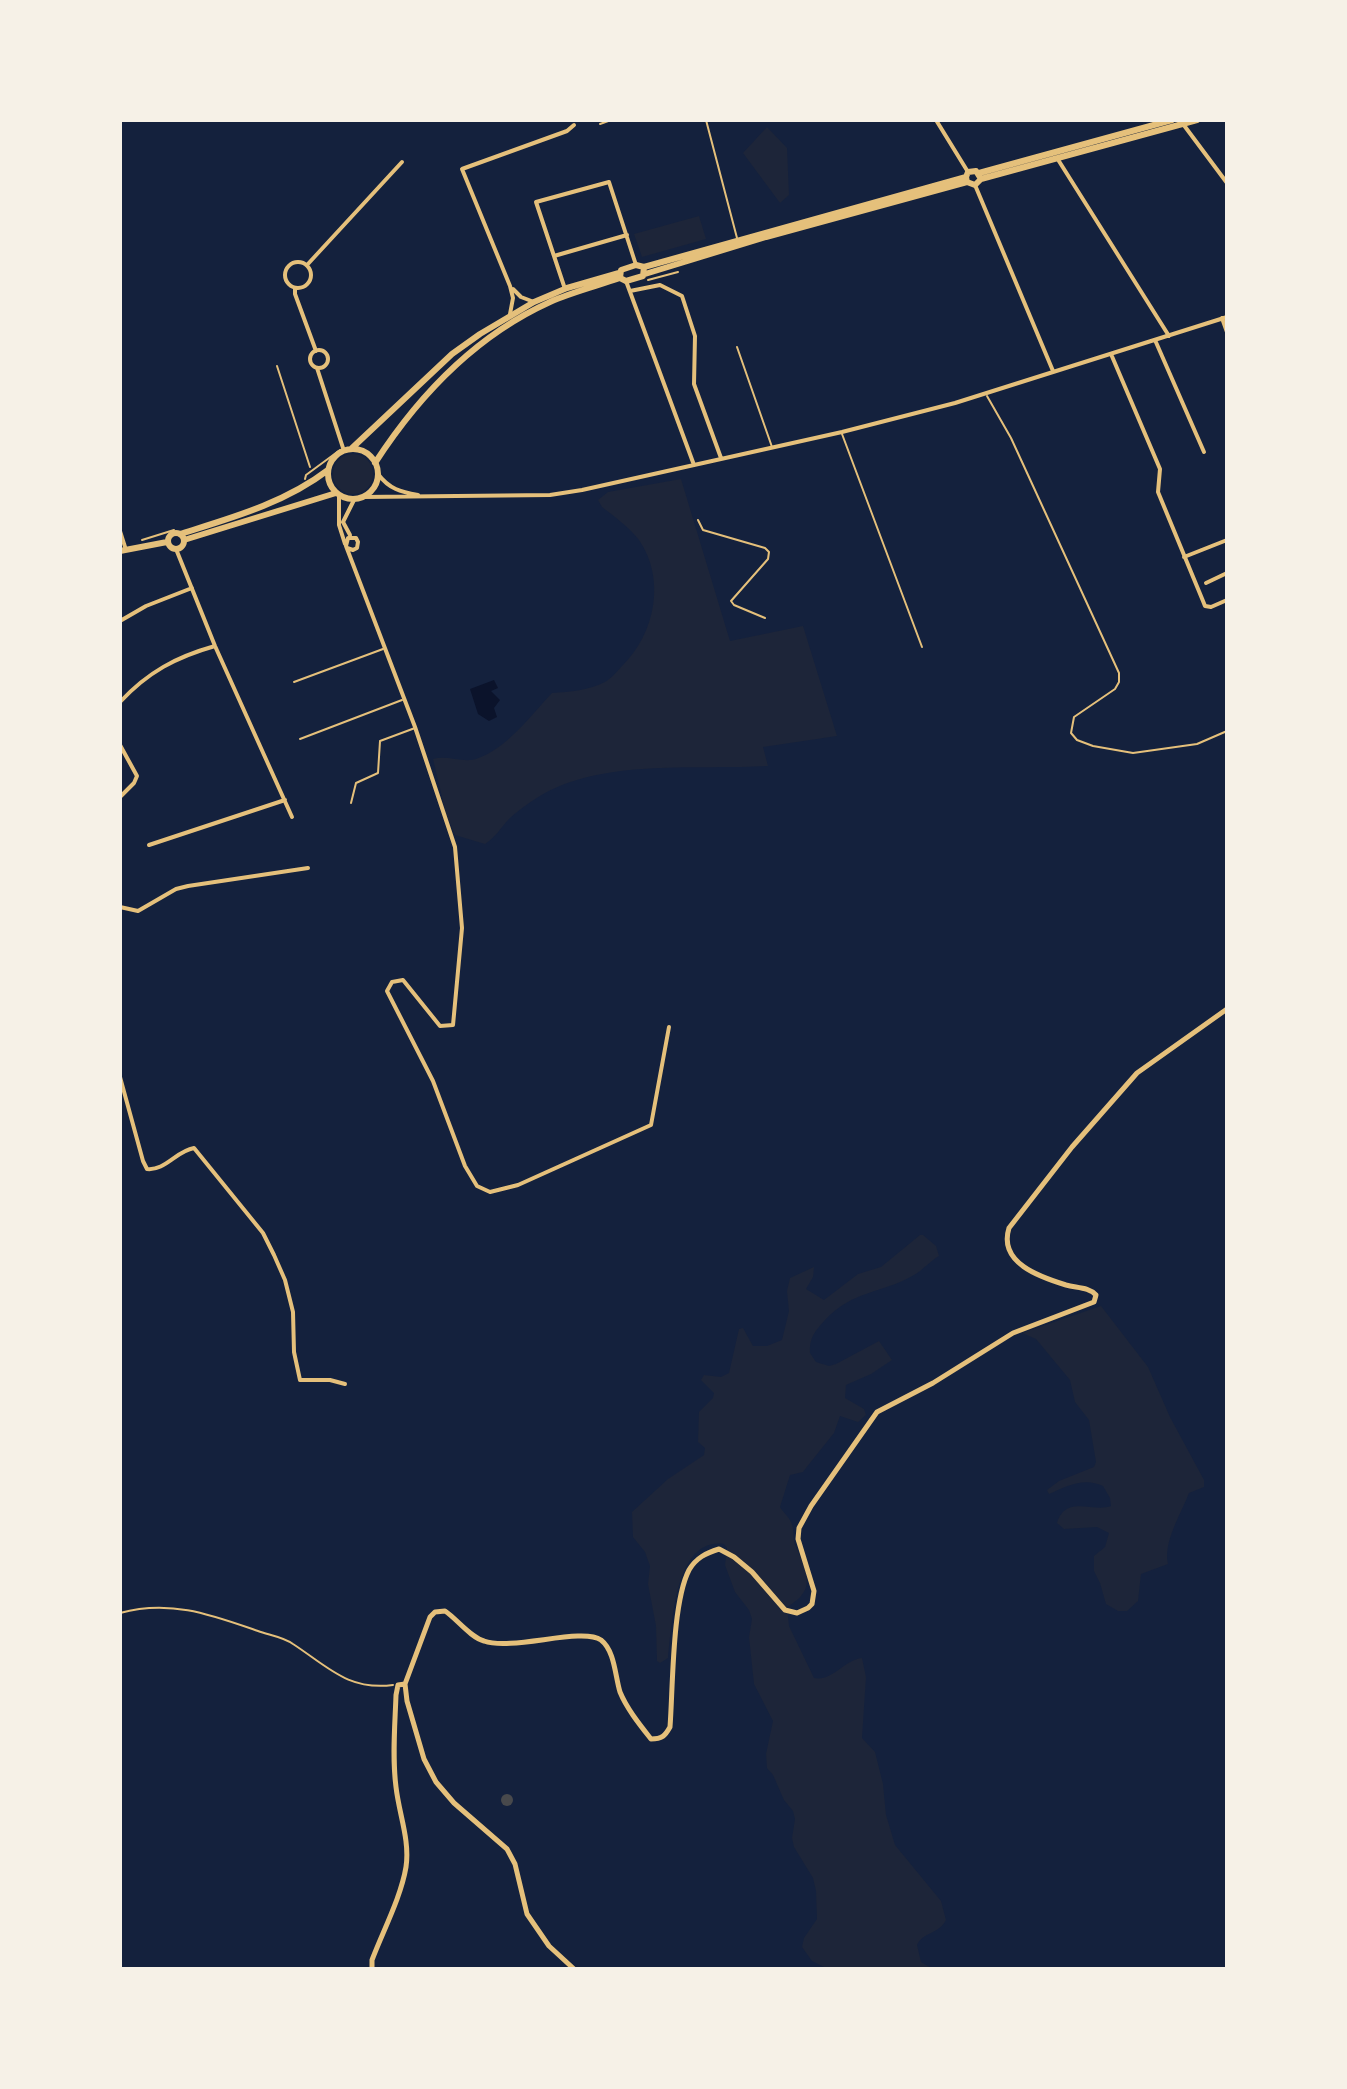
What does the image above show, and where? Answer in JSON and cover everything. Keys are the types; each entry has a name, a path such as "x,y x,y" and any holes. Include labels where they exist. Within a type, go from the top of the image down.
{"main road":[{"path":"375,463 428,392 487,337 548,303 641,268 737,239 967,177 979,179 1156,122 1172,120"},
{"path":"1056,156 1197,120"},
{"path":"622,277 624,268 641,268 721,249 967,177 972,170 979,179"},
{"path":"182,537 306,486 328,470 334,457 452,354 510,314 565,289 622,277"},
{"path":"167,542 170,535 182,537 337,494 354,500 363,497 374,488 378,474 375,463 366,452 345,449"},
{"path":"328,470 329,482 337,494"},
{"path":"123,550 167,542 176,549 183,545 182,537"}],"street":[{"path":"936,120 967,177"},
{"path":"1183,124 1227,183"},
{"path":"510,314 513,298 510,286 462,169 566,132 574,125"},
{"path":"1056,156 1169,336"},
{"path":"307,265 402,162"},
{"path":"979,179 1053,371"},
{"path":"565,289 536,202 609,182 641,268"},
{"path":"554,256 627,235"},
{"path":"294,262 307,265 310,282 303,288 287,284 285,271 294,262"},
{"path":"622,277 630,291 694,465"},
{"path":"630,291 660,285 682,296 695,336 694,384 721,458"},
{"path":"510,286 521,297 534,302"},
{"path":"295,288 316,351"},
{"path":"363,497 550,495 842,432 986,393 1225,318 1227,332"},
{"path":"1155,340 1204,452"},
{"path":"316,351 310,359 317,368 345,449"},
{"path":"316,351 324,352 328,359 325,366 317,368"},
{"path":"1111,354 1160,469 1158,492 1205,606 1211,607 1227,600"},
{"path":"378,474 388,486 425,496"},
{"path":"337,494 339,525 346,546 415,727 455,847 462,928 453,1025 440,1026 403,980 392,982 387,991 433,1081 465,1166 477,1186 490,1192 518,1185 651,1125 669,1027"},
{"path":"354,500 343,522 347,533 358,542 354,566"},
{"path":"120,531 123,550"},
{"path":"346,546 346,539 352,537"},
{"path":"1184,557 1227,540"},
{"path":"346,546 355,549"},
{"path":"176,549 215,646 292,817"},
{"path":"1206,583 1227,573"},
{"path":"120,621 146,606 192,588"},
{"path":"120,702 156,669 178,657 215,646"},
{"path":"120,745 137,776 120,797"},
{"path":"149,845 285,800"},
{"path":"120,907 138,911 176,889 308,868"},
{"path":"372,1969 372,1960 406,1866 405,1832 394,1773 401,1684 430,1617 435,1612 445,1611 482,1641 500,1644 594,1637 606,1646 621,1694 634,1716 651,1739 665,1735 670,1727 673,1658 682,1594 689,1570 703,1553 719,1549 752,1572 785,1610 797,1613 812,1604 814,1591 798,1539 799,1528 877,1412 933,1383 1013,1333 1096,1300 1091,1290 1068,1286 1014,1260 1006,1245 1009,1228 1072,1147 1137,1073 1227,1009"},
{"path":"120,1077 147,1169 158,1169 184,1151 194,1148 263,1233 288,1290 300,1380 330,1380 345,1384"},
{"path":"401,1684 429,1770 454,1803 507,1849 515,1864 527,1914 549,1946 574,1969"}],"lane":[{"path":"600,124 611,120"},
{"path":"706,120 737,239"},
{"path":"737,347 772,447"},
{"path":"277,366 310,467"},
{"path":"842,432 922,647"},
{"path":"698,520 703,530 765,548 769,552 768,559 731,601 765,618"},
{"path":"294,682 384,648"},
{"path":"300,739 403,700"},
{"path":"351,803 356,783 378,773 380,741 415,727"}],"path":[{"path":"640,283 678,272"},
{"path":"986,393 1011,438 1119,673 1115,689 1074,717 1071,733 1077,740 1093,746 1133,753 1183,747 1227,731"},
{"path":"303,482 306,475 345,449"},
{"path":"120,1613 160,1607 196,1611 290,1641 320,1665 348,1680 371,1686 401,1684"}],"shaded area":[{"path":"767,127 787,148 789,195 780,203 743,153"},
{"path":"699,216 706,239 642,257 634,234"},
{"path":"353,454 367,460 373,474 367,488 353,494 339,488 333,474 339,460"},
{"path":"681,479 730,641 803,626 837,736 763,747 768,766 654,768 597,775 570,782 536,798 510,818 485,844 455,835 446,814 433,759 471,760 487,754 518,730 552,693 599,685 623,665 634,652 649,622 654,588 652,571 639,540 598,500 608,492"},
{"path":"494,680 498,688 491,691 500,700 494,708 497,717 489,721 478,714 470,689"},
{"path":"920,1235 936,1246 939,1256 917,1273 847,1303 825,1320 813,1335 810,1353 816,1362 829,1366 836,1364 879,1341 892,1360 846,1385 845,1398 864,1409 866,1415 858,1422 840,1416 834,1433 803,1472 790,1475 780,1507 792,1525 807,1580 803,1594 787,1607 789,1626 814,1678 827,1677 862,1658 866,1677 862,1738 875,1752 886,1815 895,1845 941,1901 946,1920 917,1945 921,1962 933,1969 828,1969 812,1961 802,1947 804,1938 817,1919 816,1891 813,1878 794,1847 793,1811 767,1768 766,1754 773,1721 754,1684 749,1637 752,1619 735,1592 725,1565 727,1548 724,1544 707,1546 695,1554 685,1569 674,1606 668,1658 660,1663 657,1661 656,1626 648,1584 650,1566 645,1552 633,1537 632,1512 668,1479 704,1455 705,1448 698,1442 699,1412 714,1393 701,1380 704,1375 721,1377 729,1373 739,1329 743,1328 753,1346 767,1346 782,1340 789,1311 787,1291 790,1278 814,1267 813,1277 806,1289 824,1300 858,1274 881,1267"},
{"path":"1101,1306 1148,1367 1170,1417 1204,1480 1204,1487 1189,1493 1170,1537 1168,1564 1141,1574 1138,1601 1127,1611 1118,1611 1106,1604 1094,1571 1094,1556 1105,1547 1109,1533 1097,1527 1064,1529 1057,1523 1067,1509 1081,1506 1104,1508 1111,1506 1110,1498 1103,1486 1089,1482 1049,1494 1047,1490 1059,1481 1094,1467 1096,1462 1089,1420 1075,1402 1070,1380 1036,1339 1022,1333"}],"building":[{"path":"507,1794 513,1800 507,1806 501,1800"}]}
